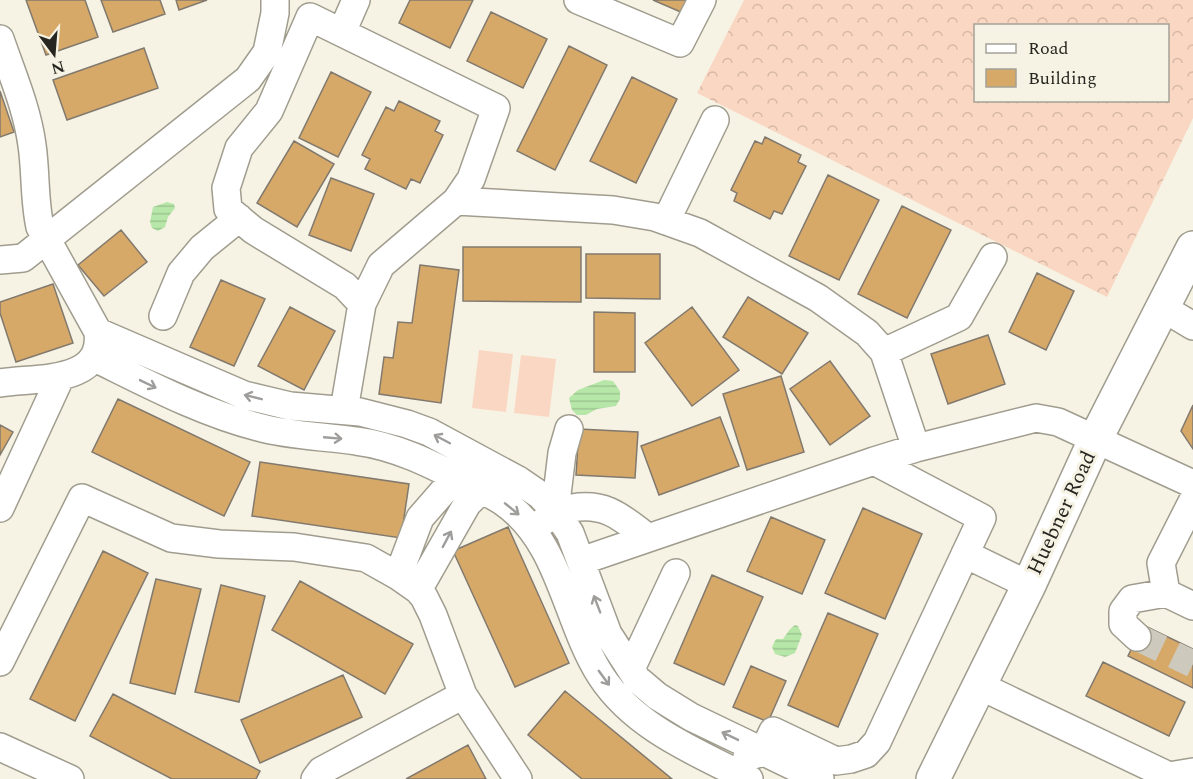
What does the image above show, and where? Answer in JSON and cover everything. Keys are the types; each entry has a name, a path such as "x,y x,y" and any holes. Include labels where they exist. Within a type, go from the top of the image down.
{"main road":[{"name":"Huebner Road","path":"933,779 1029,585 1095,440 1193,248"}],"lane":[{"path":"0,260 24,258 248,79 267,52 275,13 275,0"},
{"path":"342,32 356,0"},
{"path":"578,0 680,43 702,0"},
{"path":"344,410 362,304 381,266 456,201 471,179 496,108 310,17 269,111 239,148 226,188 228,208 253,230 345,286 362,304"},
{"path":"0,39 27,113 33,146 36,208 40,227 96,345 193,407 229,420 285,434 378,444 427,462 502,501 534,530 596,639 630,669 637,679 657,696 691,717 820,779"},
{"path":"666,221 715,120"},
{"path":"456,201 613,210 656,217 700,233 818,298 867,333 884,352 916,448"},
{"path":"163,316 181,273 202,248 239,218"},
{"path":"884,352 959,317 993,256"},
{"path":"1163,308 1193,326"},
{"path":"0,383 60,378 78,370 96,345"},
{"path":"96,345 244,395 290,406 360,412 407,424 429,432 501,470 540,495 570,532 581,561 602,678 622,701 649,726 682,745 717,772 749,779"},
{"path":"0,508 60,378"},
{"path":"285,434 290,406"},
{"path":"581,561 874,461 1036,418 1058,422 1193,484"},
{"path":"555,511 562,453 569,429"},
{"path":"408,583 420,518 474,456"},
{"path":"717,772 763,752 773,731 836,761 866,754 878,742 982,518 874,461"},
{"path":"408,583 467,504 501,470"},
{"path":"0,662 82,498 171,538 294,547 366,558 408,583 434,615 463,695 519,779"},
{"path":"1166,593 1161,563 1183,544 1193,500"},
{"path":"534,530 555,511 589,505 619,516 647,537"},
{"path":"964,554 1029,585"},
{"path":"630,669 676,573"},
{"path":"1137,637 1123,624 1123,611 1132,599 1166,593 1193,606"},
{"path":"978,685 1169,776 1193,772"},
{"path":"315,779 321,771 463,695"},
{"path":"0,747 70,779"}],"green space":[{"path":"744,0 1193,0 1193,118 1107,297 697,93"},
{"path":"479,350 513,354 506,412 472,408"},
{"path":"521,355 556,359 549,417 514,413"}],"shaded area":[{"path":"167,202 174,204 175,208 168,217 165,227 158,231 152,228 150,222 153,207"},
{"path":"604,380 613,381 620,391 620,399 616,406 597,409 586,415 577,415 572,410 569,398 578,390"},
{"path":"795,625 798,626 802,635 795,653 785,657 775,654 772,647 776,639 783,639"}],"building":[{"path":"26,0 85,0 98,37 46,55"},
{"path":"101,0 160,0 165,14 113,32"},
{"path":"176,0 207,0 179,10"},
{"path":"410,0 473,0 450,48 399,23"},
{"path":"653,0 689,0 683,13"},
{"path":"491,12 547,39 523,88 467,61"},
{"path":"569,46 607,65 555,170 517,151"},
{"path":"144,48 158,88 67,120 53,80"},
{"path":"331,72 371,92 338,157 299,138"},
{"path":"632,77 677,99 636,183 590,161"},
{"path":"0,91 14,132 0,137"},
{"path":"399,101 440,121 435,131 443,135 420,183 411,179 406,189 365,169 370,159 362,155 386,107 394,111"},
{"path":"765,137 801,155 798,162 806,166 782,214 774,211 770,219 734,201 737,193 731,190 755,141 762,144"},
{"path":"294,141 334,164 297,227 257,203"},
{"path":"828,175 879,200 839,280 789,256"},
{"path":"331,178 374,194 351,251 309,235"},
{"path":"902,206 951,230 907,318 858,294"},
{"path":"121,230 147,262 104,296 78,265"},
{"path":"463,247 581,247 581,302 463,301"},
{"path":"586,254 660,254 660,299 586,298"},
{"path":"420,265 459,270 441,403 379,394 384,357 393,358 398,322 412,323"},
{"path":"1037,273 1074,291 1046,350 1009,332"},
{"path":"221,280 265,299 234,366 190,347"},
{"path":"53,284 73,343 16,362 0,313 0,302"},
{"path":"748,297 808,333 782,374 723,337"},
{"path":"290,307 335,331 304,390 258,366"},
{"path":"692,307 739,370 692,406 645,343"},
{"path":"594,312 635,313 635,372 594,372"},
{"path":"988,335 1005,384 948,404 931,354"},
{"path":"830,361 870,416 830,445 790,389"},
{"path":"781,376 804,452 747,470 723,394"},
{"path":"118,399 250,462 224,516 92,452"},
{"path":"1193,405 1193,449 1181,431"},
{"path":"720,417 739,466 659,495 641,446"},
{"path":"0,425 13,432 0,455"},
{"path":"579,429 638,432 635,478 576,475"},
{"path":"260,462 409,484 401,538 252,516"},
{"path":"863,508 922,534 885,619 825,593"},
{"path":"771,517 825,540 802,594 747,571"},
{"path":"508,527 569,663 515,687 453,551"},
{"path":"103,551 148,573 75,721 30,699"},
{"path":"712,575 763,597 724,685 674,663"},
{"path":"156,579 201,589 175,694 130,683"},
{"path":"300,581 413,644 385,694 272,630"},
{"path":"221,585 265,596 239,702 195,692"},
{"path":"828,613 878,634 838,727 788,705"},
{"path":"1143,625 1193,649 1193,688 1128,656"},
{"path":"1103,662 1185,702 1169,736 1086,696"},
{"path":"751,666 786,681 768,722 733,707"},
{"path":"343,675 362,717 260,763 241,720"},
{"path":"565,691 672,779 582,779 528,735"},
{"path":"113,694 260,771 256,779 172,779 90,736"},
{"path":"468,745 486,779 406,779"}],"tunnel":[{"path":"1137,637 1193,664"}]}
